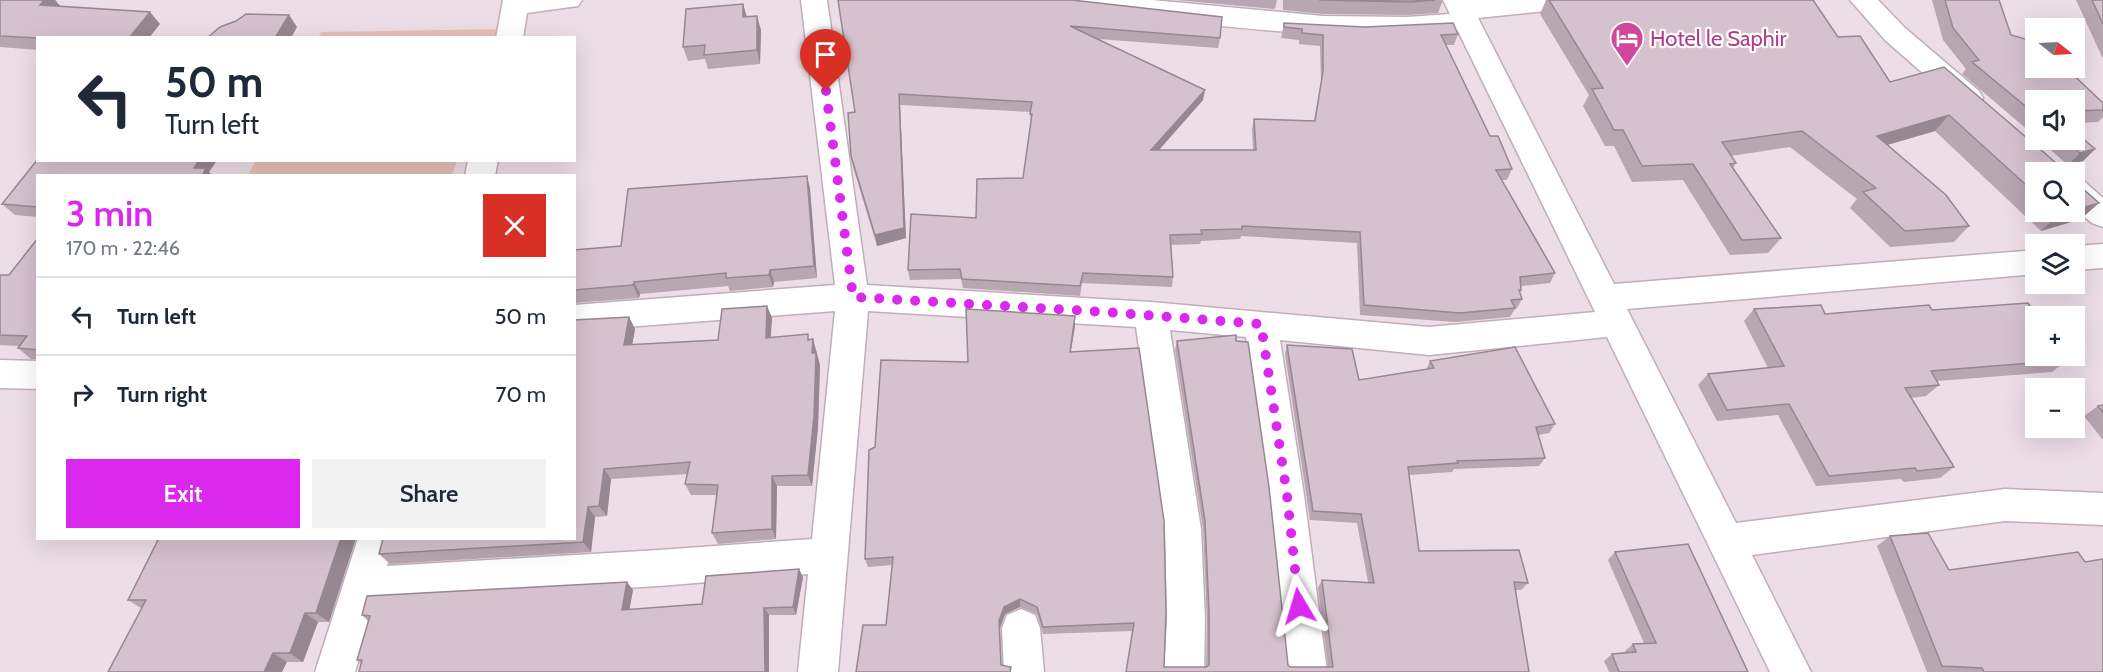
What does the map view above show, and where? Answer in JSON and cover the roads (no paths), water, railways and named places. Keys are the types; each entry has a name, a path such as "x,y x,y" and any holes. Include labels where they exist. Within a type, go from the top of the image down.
{"street":[{"path":"509,36 516,3 569,0"},
{"path":"814,0 853,297 818,672"},
{"path":"1073,0 1322,24 1408,27 1461,10 1563,0"},
{"path":"1863,0 1896,34 1992,119"},
{"path":"1461,10 1791,672"},
{"path":"2085,199 2103,215"},
{"path":"2085,257 2103,256"},
{"path":"576,318 853,297 1151,315 1429,341 1610,310 2025,263"},
{"path":"1151,315 1183,529 1186,620 1184,672"},
{"path":"1261,324 1287,495 1307,672"},
{"path":"0,374 36,375"},
{"path":"1726,541 2006,505 2103,509"},
{"path":"335,672 376,540"},
{"path":"361,585 659,568 829,555"},
{"path":"1021,628 1024,672"}],"place":[{"name":"Hotel le Saphir","path":"1627,67"}]}
